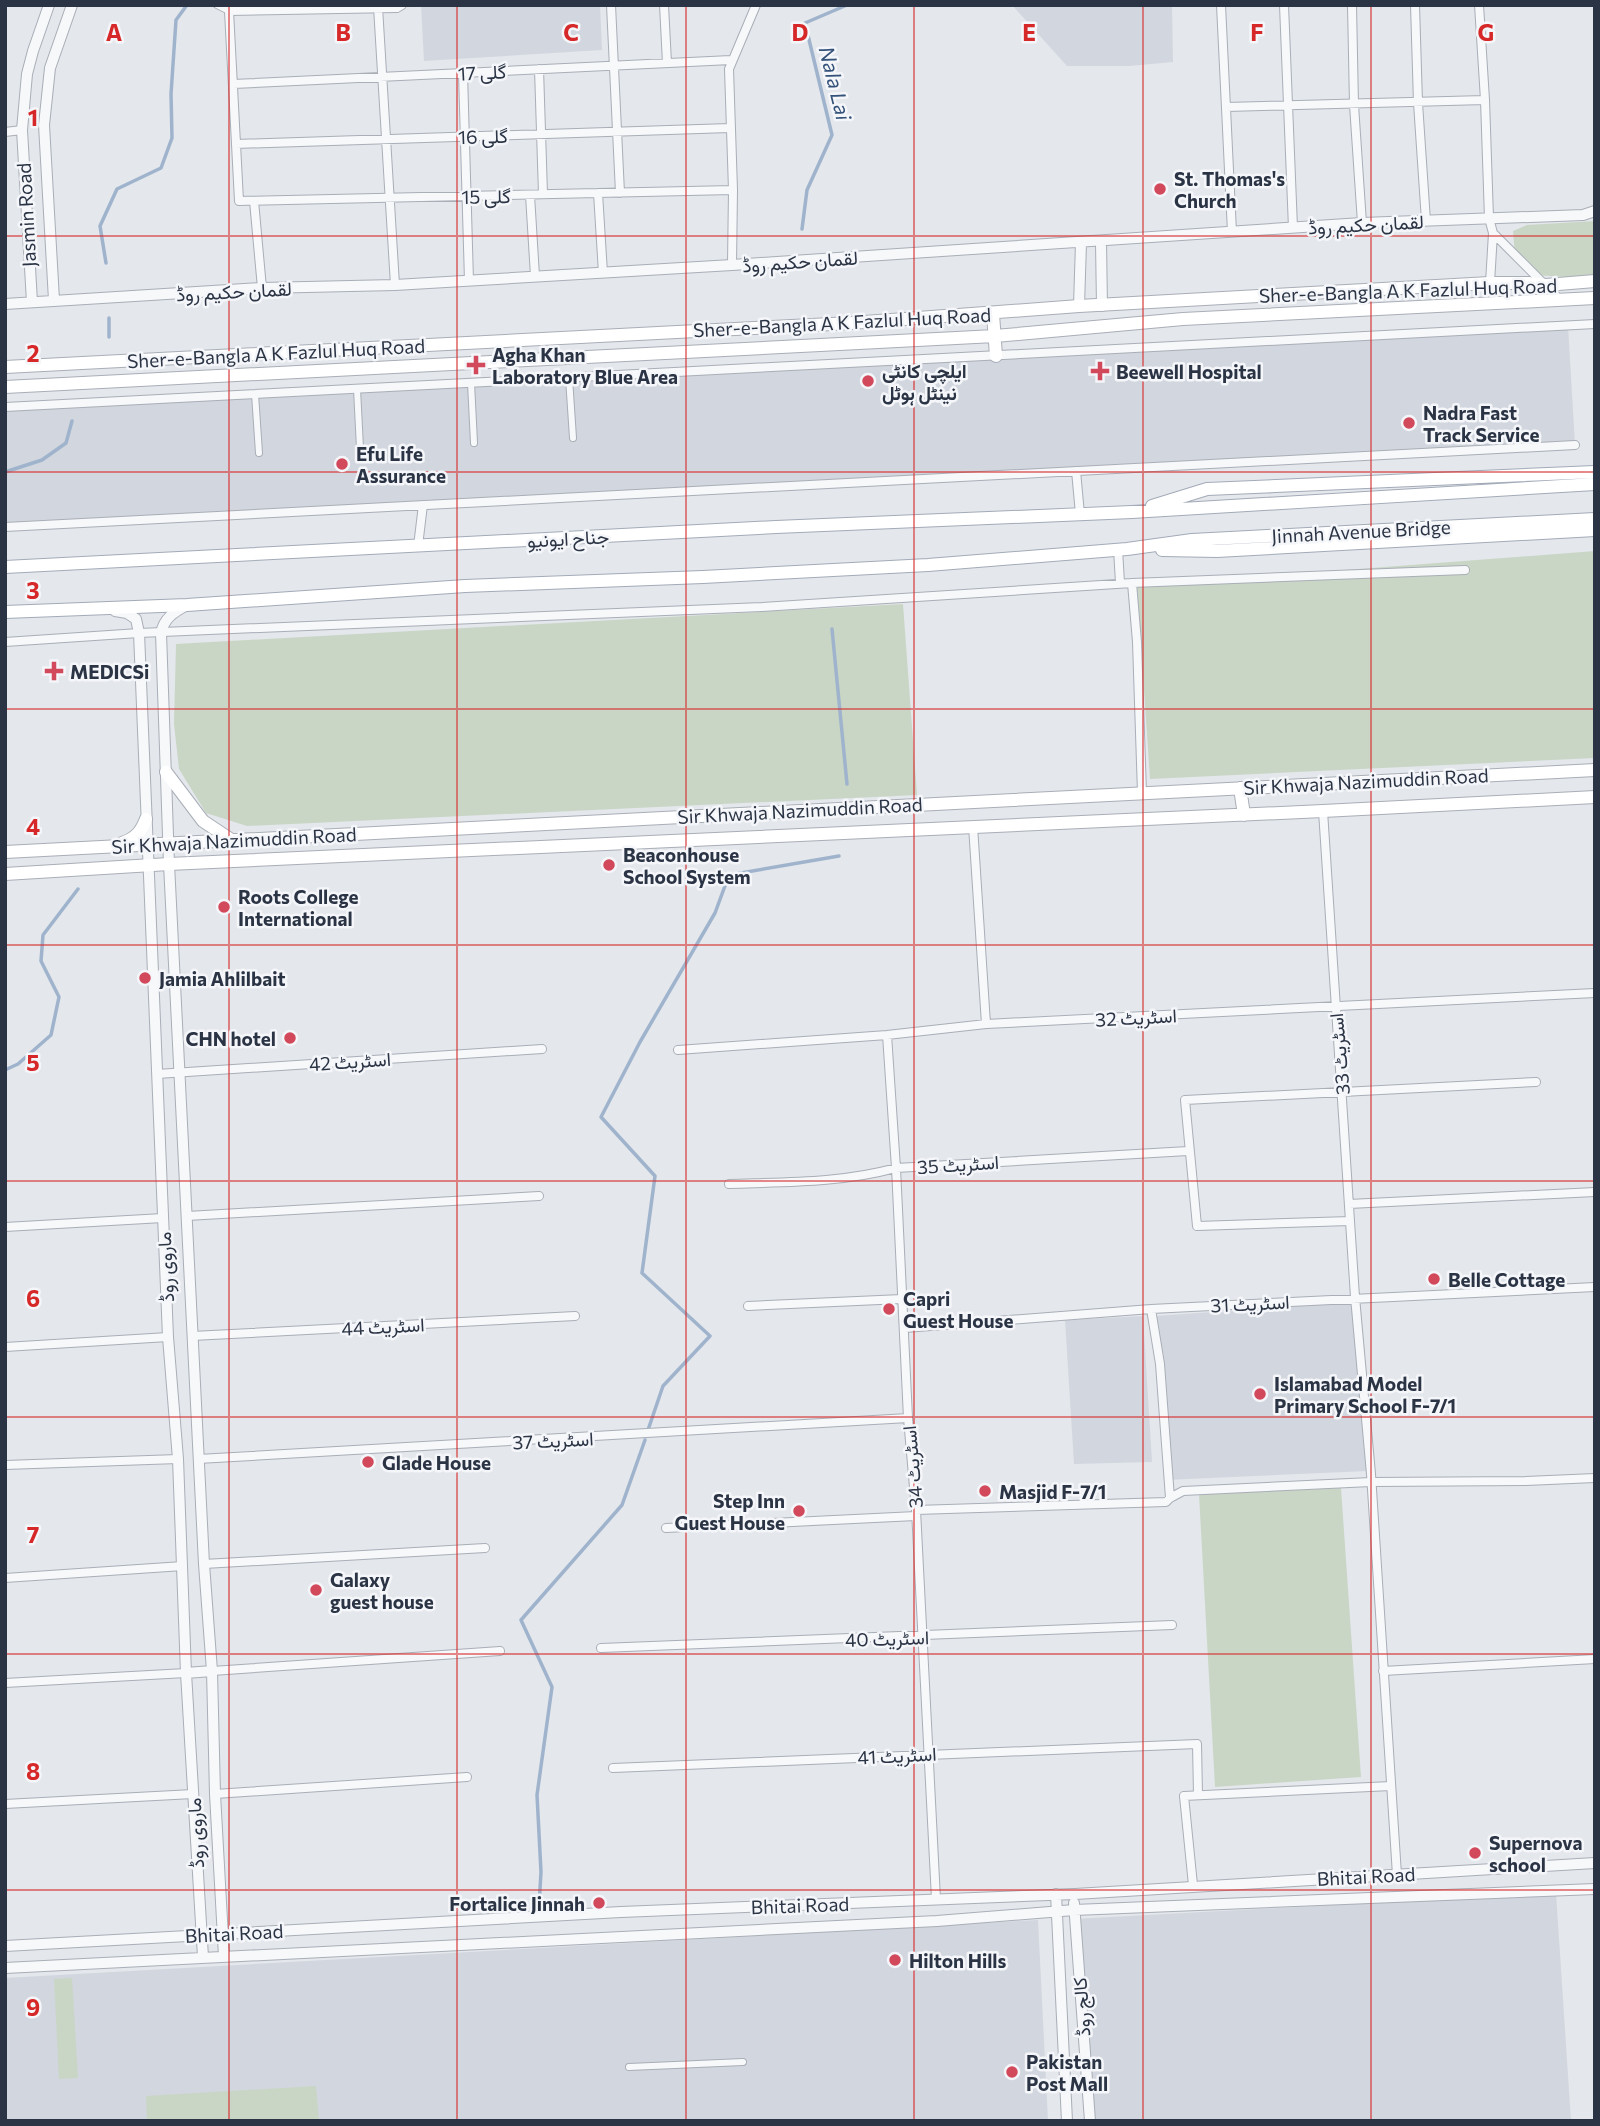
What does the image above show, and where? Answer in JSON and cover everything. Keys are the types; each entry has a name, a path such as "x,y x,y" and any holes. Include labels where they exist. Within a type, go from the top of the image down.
{"main road":[{"name":"Sher-e-Bangla A K Fazlul Huq Road","path":"5,367 993,314 1079,306 1490,283 1546,285 1595,281"},
{"name":"Sher-e-Bangla A K Fazlul Huq Road","path":"5,387 995,335 1183,319 1595,298"},
{"path":"993,314 996,356"},
{"path":"434,365 435,345"},
{"path":"1553,473 1595,464"},
{"path":"1132,512 1207,489 1595,472"},
{"name":"Jinnah Avenue Bridge","path":"1132,512 1595,484"},
{"name":"جناح ایونیو","path":"5,567 1132,512"},
{"name":"Jinnah Avenue Bridge","path":"1122,549 1192,540 1595,519"},
{"path":"5,612 187,605 464,586 928,565 1122,549 1217,551 1595,530"},
{"path":"1551,533 1595,540"},
{"name":"Sir Khwaja Nazimuddin Road","path":"5,852 1595,770"},
{"path":"166,772 203,821 232,840"},
{"path":"1240,788 1244,815"},
{"name":"Sir Khwaja Nazimuddin Road","path":"5,874 1595,797"},
{"path":"111,846 135,837 146,819"}],"street":[{"name":"Jasmin Road","path":"32,302 22,127 27,74 49,5"},
{"name":"Jasmin Road","path":"54,300 44,125 50,68 72,5"},
{"path":"217,5 229,11 402,6"},
{"path":"611,5 621,193"},
{"path":"664,5 667,63"},
{"path":"732,265 733,190 729,69 756,5"},
{"path":"1221,5 1232,232"},
{"path":"1284,5 1293,228"},
{"path":"1352,5 1354,105 1362,223"},
{"path":"1415,5 1426,221"},
{"path":"1479,5 1489,218 1493,233 1490,283"},
{"path":"378,7 395,285"},
{"path":"229,11 236,144"},
{"name":"گلی 17","path":"233,84 731,60"},
{"path":"539,69 543,194"},
{"path":"463,73 469,281"},
{"path":"1226,107 1485,100"},
{"path":"5,132 44,125"},
{"name":"گلی 16","path":"236,144 730,128"},
{"name":"گلی 15","path":"236,144 239,201 733,190"},
{"path":"598,193 603,273"},
{"path":"530,195 536,276"},
{"path":"254,201 262,288"},
{"name":"لقمان حکیم روڈ","path":"5,304 262,288 469,281 1362,223 1583,215 1595,211"},
{"path":"1493,233 1560,300"},
{"path":"1101,242 1102,306"},
{"path":"1079,306 1081,243"},
{"path":"5,407 1595,324"},
{"path":"434,365 434,385"},
{"path":"569,378 573,438"},
{"path":"471,383 474,443"},
{"path":"357,389 360,449"},
{"path":"255,394 259,453"},
{"path":"5,527 1575,445"},
{"path":"1076,471 1080,514"},
{"path":"418,546 423,505"},
{"path":"1120,583 1122,549"},
{"path":"5,642 139,633 762,607 1120,583 1465,570"},
{"path":"1132,583 1142,793"},
{"path":"161,633 165,621 187,605"},
{"path":"96,607 132,616 138,625 139,633"},
{"name":"ماروی روڈ","path":"139,633 168,1337 178,1459 186,1673 203,1957"},
{"name":"ماروی روڈ","path":"161,633 169,864 198,1459 212,1671 215,1794 224,1956"},
{"name":"اسٹریٹ 33","path":"1323,811 1397,1875"},
{"path":"973,826 986,1024"},
{"name":"اسٹریٹ 32","path":"678,1050 887,1035 986,1024 1595,993"},
{"name":"اسٹریٹ 34","path":"887,1035 936,1899"},
{"name":"اسٹریٹ 42","path":"157,1074 542,1049"},
{"path":"1350,1221 1197,1226 1185,1100 1536,1082"},
{"name":"اسٹریٹ 35","path":"729,1184 819,1182 861,1177 896,1168 1188,1151"},
{"path":"1349,1205 1595,1192"},
{"path":"5,1227 539,1196"},
{"name":"اسٹریٹ 31","path":"905,1328 1151,1309 1595,1287"},
{"path":"748,1306 902,1299"},
{"path":"1151,1309 1160,1364 1170,1498"},
{"name":"اسٹریٹ 44","path":"192,1336 575,1316"},
{"path":"5,1347 192,1336"},
{"name":"اسٹریٹ 37","path":"198,1459 908,1418"},
{"path":"5,1465 198,1459"},
{"path":"666,1528 1166,1502 1184,1491 1371,1482 1595,1478"},
{"path":"5,1578 485,1548"},
{"name":"اسٹریٹ 40","path":"601,1648 1172,1625"},
{"path":"5,1683 500,1651"},
{"path":"1383,1671 1595,1659"},
{"name":"اسٹریٹ 41","path":"613,1768 1197,1744 1198,1794"},
{"path":"5,1804 215,1794 467,1777"},
{"path":"1193,1885 1184,1796 1391,1786"},
{"name":"Bhitai Road","path":"5,1946 621,1912 1056,1895 1595,1863"},
{"name":"Bhitai Road","path":"5,1968 937,1920 1074,1910 1595,1889"},
{"name":"کالج روڈ","path":"1074,1894 1090,2121"},
{"name":"کالج روڈ","path":"1056,1895 1067,2121"},
{"path":"936,1899 937,1920"},
{"path":"621,1912 622,1936"},
{"path":"629,2067 743,2062"}],"shaded area":[{"path":"421,5 600,5 602,50 424,61"},
{"path":"1012,5 1172,5 1173,62 1129,66 1067,66"},
{"path":"1568,326 1575,445 5,527 5,407"},
{"name":"Islamabad Model Primary School F-7/1","path":"1353,1302 1367,1471 1165,1480 1156,1316"},
{"path":"1143,1316 1152,1462 1074,1464 1065,1320"},
{"path":"1556,1893 1571,2121 1085,2121 1073,1919"},
{"path":"1038,1920 1048,2121 5,2121 5,1978"}],"green space":[{"path":"1595,221 1595,275 1583,278 1534,275 1515,256 1513,231 1527,225"},
{"path":"1595,551 1595,758 1150,779 1137,586"},
{"path":"903,604 917,795 247,826 206,813 179,769 174,724 176,644"},
{"path":"1341,1488 1361,1777 1215,1787 1199,1494"},
{"path":"72,1978 78,2078 59,2079 54,1979"},
{"path":"316,2086 319,2121 147,2121 146,2096"}],"waterway":[{"path":"106,263 100,226 117,189 161,168 172,138 171,94 176,20 187,5"},
{"name":"Nala Lai","path":"802,229 807,190 832,135 805,23 847,5"},
{"path":"109,318 109,337"},
{"path":"5,472 42,460 66,443 72,421"},
{"path":"832,629 847,784"},
{"path":"648,1430 663,1386 710,1336 642,1273 655,1176 601,1117 640,1042 715,913 729,875 839,856"},
{"path":"5,1070 18,1064 51,1035 59,997 41,961 43,935 78,889"},
{"path":"539,1906 541,1872 537,1795 552,1687 521,1620 622,1505 645,1440"}],"place":[{"name":"St. Thomas's Church","path":"1160,189"},
{"name":"Agha Khan Laboratory Blue Area","path":"476,365"},
{"name":"Beewell Hospital","path":"1100,371"},
{"name":"ایلچی کانٹی نینٹل ہوٹل","path":"868,381"},
{"name":"Nadra Fast Track Service","path":"1409,423"},
{"name":"Efu Life Assurance","path":"342,464"},
{"name":"MEDICSi","path":"54,671"},
{"name":"Beaconhouse School System","path":"609,865"},
{"name":"Roots College International","path":"224,907"},
{"name":"Jamia Ahlilbait","path":"145,978"},
{"name":"CHN hotel","path":"290,1038"},
{"name":"Belle Cottage","path":"1434,1279"},
{"name":"Capri Guest House","path":"889,1309"},
{"name":"Islamabad Model Primary School F-7/1","path":"1260,1394"},
{"name":"Glade House","path":"368,1462"},
{"name":"Masjid F-7/1","path":"985,1491"},
{"name":"Step Inn Guest House","path":"799,1511"},
{"name":"Galaxy guest house","path":"316,1590"},
{"name":"Supernova school","path":"1475,1853"},
{"name":"Fortalice Jinnah","path":"599,1903"},
{"name":"Hilton Hills","path":"895,1960"},
{"name":"Pakistan Post Mall","path":"1012,2072"}]}
